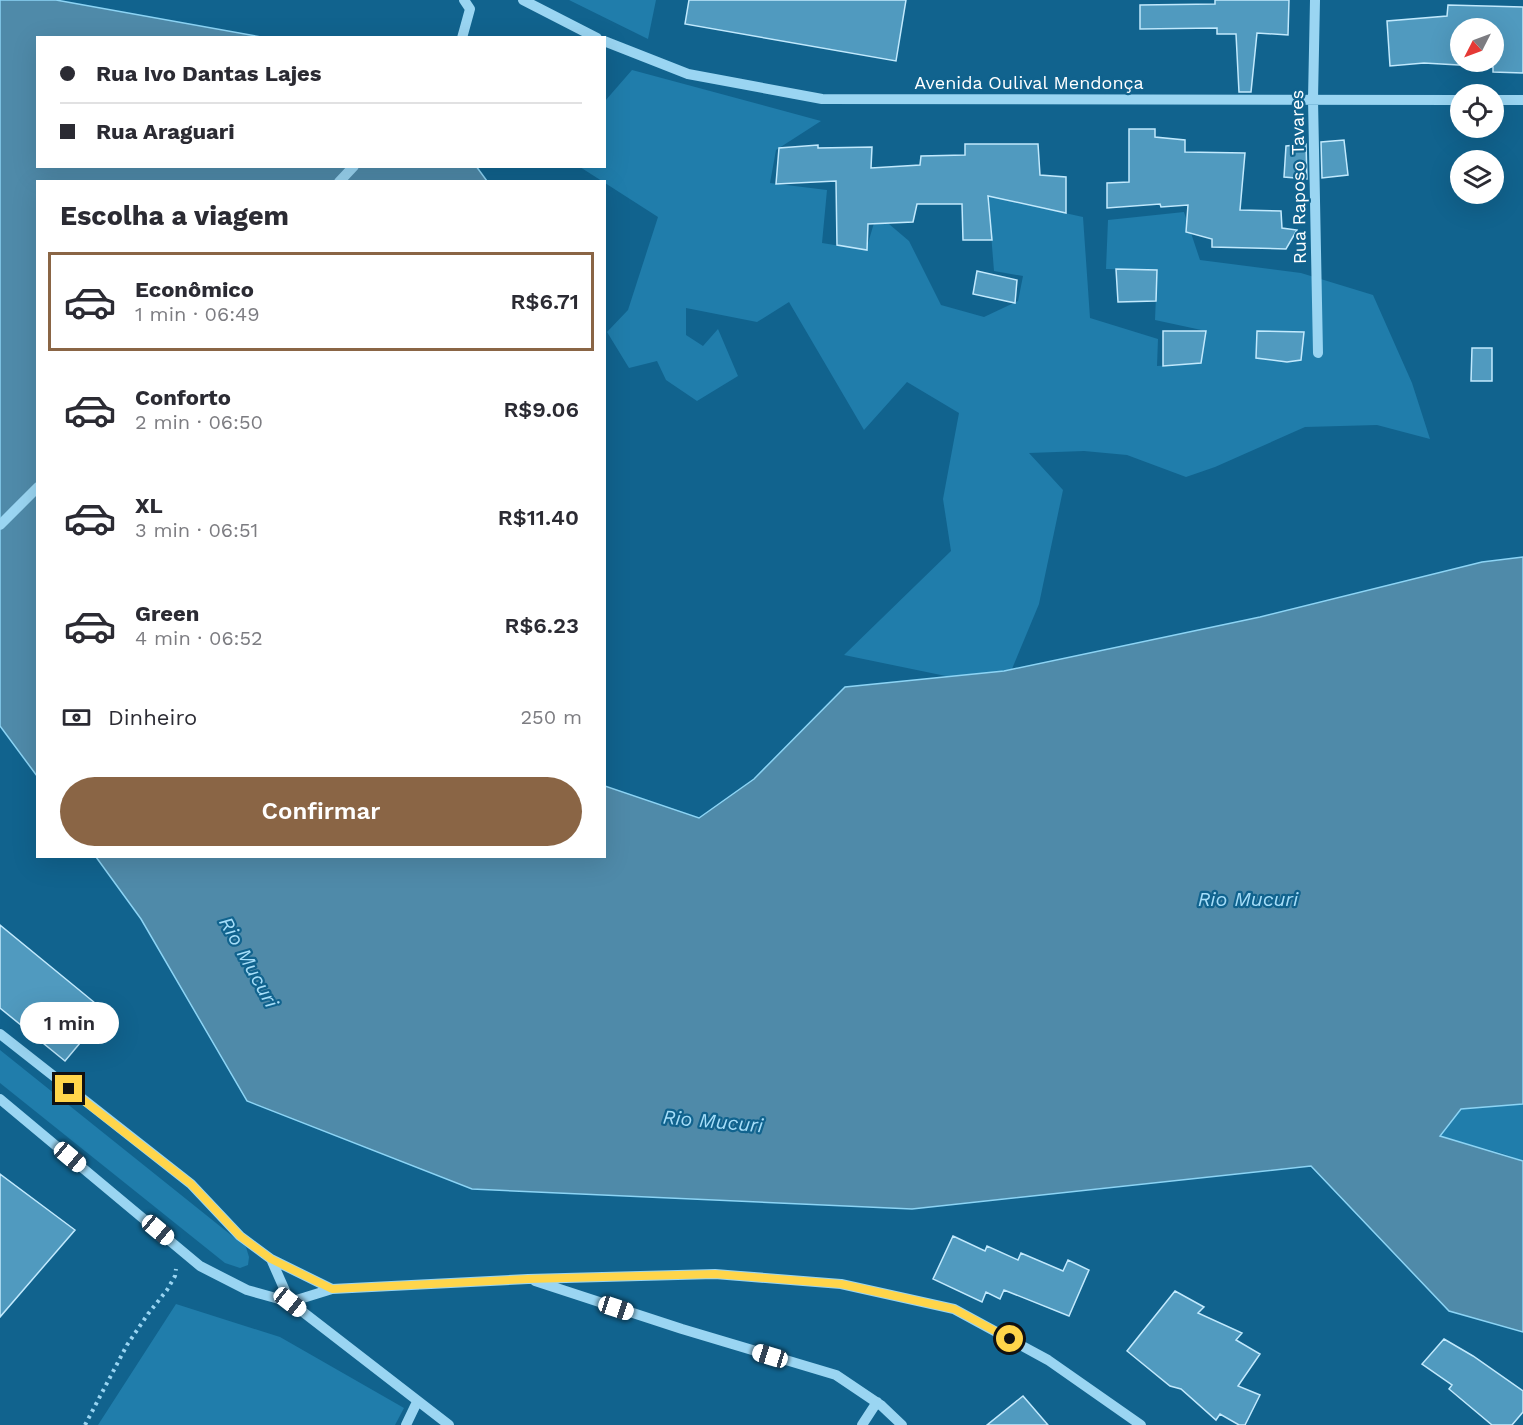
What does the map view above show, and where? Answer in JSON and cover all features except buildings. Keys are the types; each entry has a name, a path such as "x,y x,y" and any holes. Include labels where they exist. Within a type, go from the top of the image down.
{"street":[{"path":"463,36 470,9 464,0"},
{"path":"523,0 593,36"},
{"name":"Rua Raposo Tavares","path":"1315,0 1313,99 1318,353"},
{"name":"Avenida Oulival Mendonça","path":"606,42 688,75 822,99 1450,100"},
{"path":"1504,100 1523,100"},
{"path":"341,180 352,168"},
{"path":"0,525 36,489"},
{"path":"0,1034 191,1184 240,1236 271,1259 332,1289"},
{"path":"0,1099 200,1266 247,1290 290,1302 448,1425"},
{"path":"271,1259 290,1302"},
{"path":"290,1302 332,1289 528,1279 715,1274 841,1284 954,1309 1048,1360 1141,1425"},
{"path":"528,1279 836,1376 877,1402 902,1425"},
{"path":"406,1425 417,1402"},
{"path":"862,1425 877,1402"}],"path":[{"path":"85,1425 127,1345 176,1276 176,1245"}],"shaded area":[{"path":"569,0 656,0 648,39"},
{"path":"632,70 821,121 776,150 770,183 827,190 822,243 866,250 874,223 889,224 909,241 941,305 984,317 1018,301 1023,276 994,271 988,196 1083,217 1090,318 1158,339 1157,366 1201,363 1206,331 1155,320 1157,270 1106,269 1108,220 1184,212 1200,260 1301,273 1373,295 1412,383 1430,439 1377,425 1305,427 1215,467 1186,477 1127,455 1084,451 1029,453 1063,490 1039,604 1004,688 844,655 951,551 943,499 959,413 907,382 864,430 789,302 757,322 686,308 686,335 703,346 718,329 738,376 697,401 666,380 657,361 629,368 607,332 628,310 658,217 606,184 606,180 600,180 582,168 606,168 606,100"},
{"path":"0,1050 246,1247 249,1257 248,1265 240,1268 225,1263 0,1083"},
{"path":"1523,1104 1523,1161 1439,1136 1461,1109"},
{"path":"176,1304 280,1337 404,1408 395,1425 98,1425"}],"water":[{"path":"0,0 56,0 255,36 36,36 36,168 477,168 486,180 36,180 36,775 0,726"},
{"name":"Rio Mucuri","path":"1523,557 1523,1104 1461,1109 1440,1136 1523,1161 1523,1332 1449,1311 1311,1166 912,1209 472,1189 247,1101 141,919 97,858 606,858 606,786 699,818 754,779 845,687 1004,671 1260,617 1482,562"}],"route":[{"path":"69,1089 191,1184 240,1236 271,1259 332,1289 528,1279 715,1274 841,1284 954,1309 1010,1339"}]}
